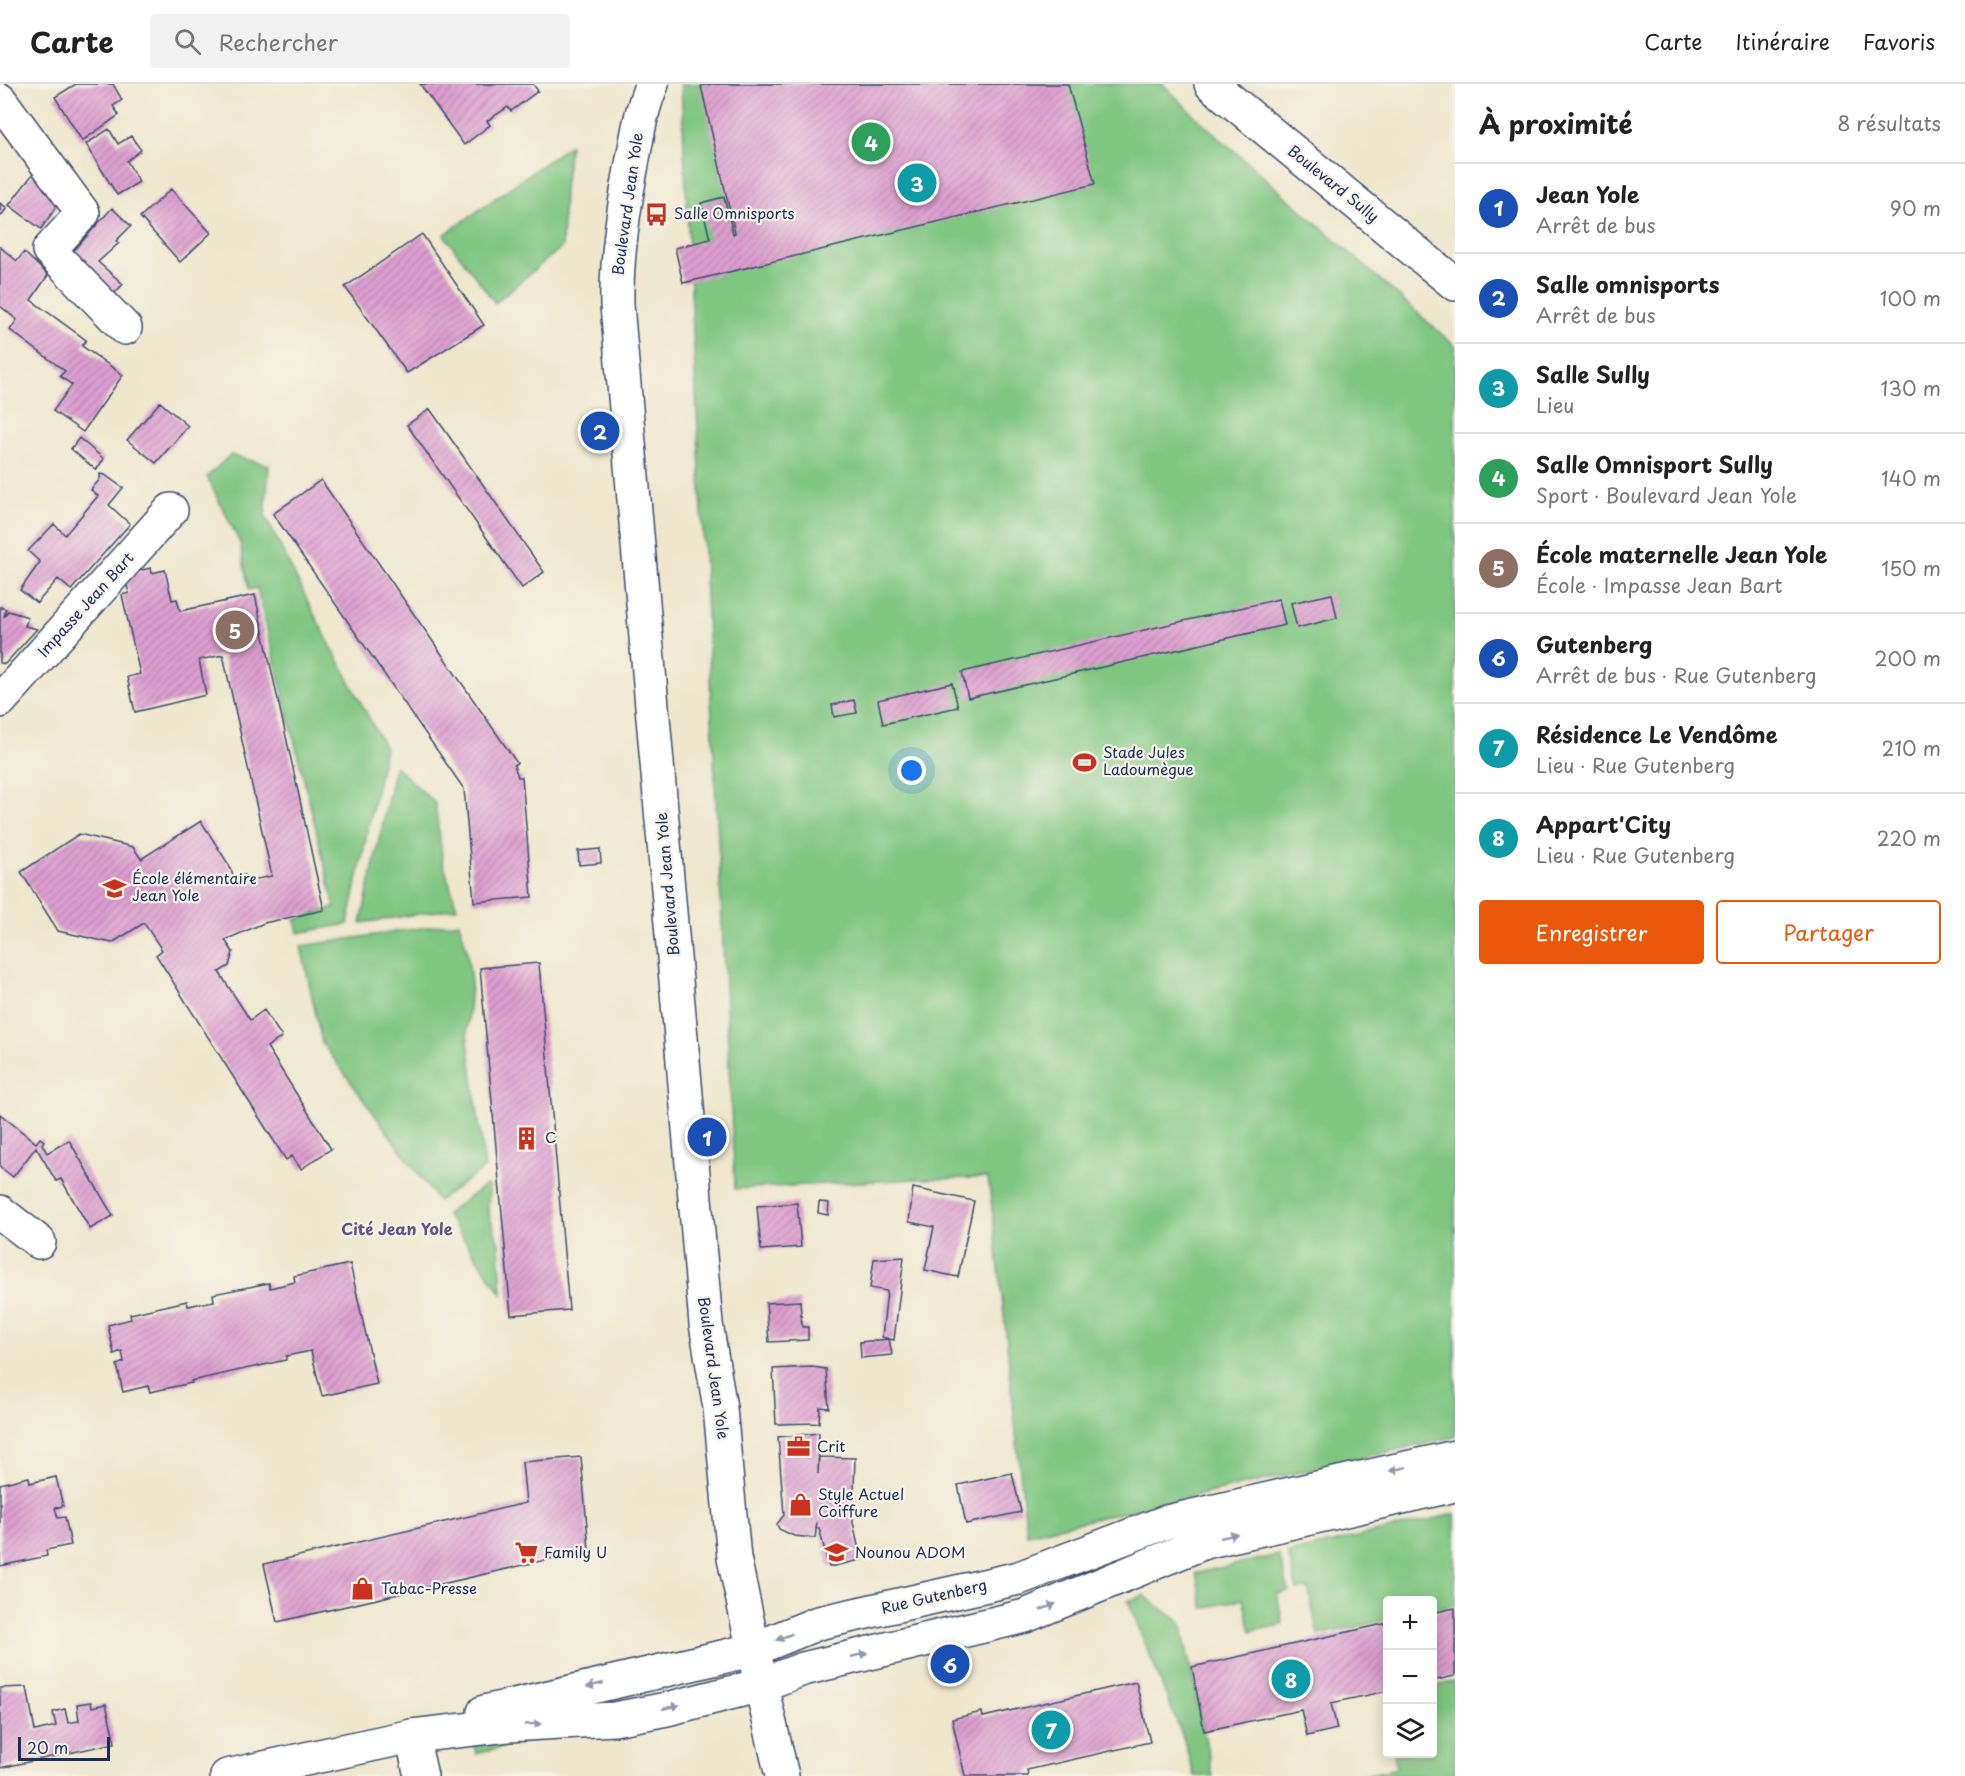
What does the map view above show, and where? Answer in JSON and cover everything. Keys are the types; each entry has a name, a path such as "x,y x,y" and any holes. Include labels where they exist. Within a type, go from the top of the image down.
{"main road":[{"name":"Boulevard Jean Yole","path":"652,84 641,115 628,185 616,267 617,305 706,1324 720,1408 734,1558 752,1650 782,1776"},
{"name":"Boulevard Sully","path":"1210,84 1455,284"},
{"path":"0,100 83,213 50,250 125,328"},
{"name":"Impasse Jean Bart","path":"0,700 171,510"},
{"path":"0,1212 39,1242"},
{"name":"Rue Gutenberg","path":"412,1736 492,1709 752,1650 818,1623 1019,1578 1166,1522 1455,1457"},
{"name":"Rue Gutenberg","path":"227,1776 412,1736 508,1725 614,1719 667,1709 761,1685 803,1669 1024,1616 1205,1542 1455,1485"},
{"path":"412,1736 421,1776"}],"green space":[{"name":"Stade Jules Ladoumègue","path":"681,84 1163,84 1196,117 1455,346 1455,1437 1027,1534 988,1178 915,1179 735,1189"},
{"path":"570,145 564,187 562,247 495,303 444,235"},
{"path":"230,455 269,465 265,515 385,748 348,924 298,933 295,920 335,907 257,588 249,590 240,543 207,477"},
{"path":"395,766 435,803 443,863 457,908 361,923"},
{"path":"459,922 467,950 471,984 467,1033 485,1168 438,1201 322,1043 301,946"},
{"path":"486,1185 489,1187 488,1212 499,1244 502,1294 446,1214"},
{"path":"1455,1514 1455,1605 1437,1609 1437,1596 1383,1596 1383,1621 1318,1635 1308,1588 1297,1590 1288,1553"},
{"path":"1279,1555 1289,1591 1277,1594 1283,1625 1251,1631 1243,1599 1203,1608 1196,1573"},
{"path":"1144,1595 1181,1623 1213,1776 1194,1776 1184,1740 1128,1601"},
{"path":"1455,1681 1455,1776 1362,1776 1397,1768 1395,1758 1437,1758 1437,1686"},
{"path":"565,1732 476,1754 472,1737"}],"building":[{"path":"76,84 113,84 122,100 113,106 119,115 82,141 55,97"},
{"path":"420,84 533,84 538,91 511,111 508,107 487,121 490,125 464,145"},
{"path":"711,84 1068,84 1095,184 683,283 675,248 710,239 701,203 724,197 733,234 735,233 701,86"},
{"path":"109,129 118,144 131,136 141,150 127,161 139,182 117,195 86,144"},
{"path":"39,166 50,180 42,186 61,200 41,229 9,205"},
{"path":"171,189 211,233 180,262 140,217"},
{"path":"0,203 7,208 0,217"},
{"path":"112,208 131,226 116,241 119,243 98,262 123,284 111,297 68,257"},
{"path":"422,234 484,325 407,373 345,287"},
{"path":"0,247 17,261 24,252 48,275 31,300 86,340 82,346 123,375 83,432 53,411 72,385 60,376 65,371 10,330 17,320 0,306"},
{"path":"160,402 188,426 156,463 127,440"},
{"path":"430,409 544,572 522,588 407,425"},
{"path":"79,438 104,459 96,470 71,449"},
{"path":"100,474 123,488 109,505 130,524 71,590 58,579 37,603 20,590 40,562 28,551 54,524 65,535 98,496 91,490 100,479"},
{"path":"321,480 517,763 514,765 518,777 522,777 532,897 474,902 464,789 273,514"},
{"path":"151,568 152,573 165,570 172,600 177,599 180,611 255,595 324,910 264,923 225,940 233,952 229,966 219,972 250,1020 264,1010 282,1037 267,1047 331,1149 301,1169 292,1156 286,1160 156,955 162,950 144,923 112,943 58,931 21,872 79,834 133,847 141,859 201,821 234,877 245,875 247,881 272,876 223,655 199,660 206,695 135,712 127,677 140,674 122,595 129,593 124,574"},
{"path":"1332,594 1337,618 1297,628 1291,603"},
{"path":"1279,599 1285,625 968,698 962,672"},
{"path":"0,607 6,609 4,617 8,611 28,617 25,626 37,629 5,664 0,663"},
{"path":"952,683 958,707 883,724 878,700"},
{"path":"854,700 857,713 834,717 832,705"},
{"path":"600,849 601,863 579,865 578,851"},
{"name":"C","path":"539,963 569,1310 511,1315 480,968"},
{"path":"0,1114 36,1143 40,1138 44,1141 42,1144 47,1153 69,1140 113,1216 90,1229 61,1179 56,1181 36,1147 13,1177 0,1167"},
{"path":"913,1188 974,1201 958,1277 925,1270 934,1227 909,1222"},
{"path":"819,1202 829,1203 828,1215 818,1213"},
{"path":"797,1203 801,1247 761,1250 757,1206"},
{"path":"904,1257 894,1340 882,1337 887,1291 870,1288 874,1259"},
{"path":"350,1264 377,1384 322,1396 311,1351 286,1356 286,1360 191,1381 192,1383 150,1392 148,1386 123,1392 117,1365 124,1362 122,1351 114,1354 108,1325 131,1319 130,1314 187,1301 188,1306 214,1301 213,1294 269,1283 270,1288 295,1282 294,1276"},
{"path":"800,1301 802,1327 808,1327 808,1340 769,1342 766,1303"},
{"path":"889,1339 892,1355 861,1358 860,1342"},
{"path":"812,1367 826,1369 829,1408 820,1407 819,1423 776,1424 773,1369"},
{"path":"819,1433 818,1474 819,1457 855,1458 853,1522 861,1560 829,1567 819,1528 816,1529 815,1538 794,1536 779,1529 777,1524 784,1515 778,1437"},
{"path":"581,1457 589,1550 277,1622 264,1564 526,1503 522,1462"},
{"path":"1012,1473 1021,1512 966,1524 958,1485"},
{"path":"29,1477 30,1483 56,1477 63,1506 55,1508 58,1518 65,1517 71,1545 46,1550 47,1556 0,1566 0,1484"},
{"path":"1455,1608 1455,1676 1437,1680 1437,1650 1437,1612"},
{"path":"1383,1624 1383,1692 1331,1703 1337,1729 1307,1736 1301,1710 1204,1731 1192,1667"},
{"path":"1136,1682 1150,1742 1027,1770 1028,1776 965,1776 952,1719 982,1712 983,1717"},
{"path":"27,1687 35,1731 56,1726 53,1712 65,1709 68,1723 79,1721 77,1704 91,1702 92,1707 106,1704 115,1743 0,1768 0,1688"}],"place":[{"name":"Salle Omnisport Sully","path":"871,142"},
{"name":"Salle Sully","path":"917,183"},
{"name":"Salle Omnisports","path":"656,214"},
{"name":"Salle omnisports","path":"600,431"},
{"name":"École maternelle Jean Yole","path":"235,630"},
{"name":"Stade Jules Ladoumègue","path":"1085,762"},
{"name":"École élémentaire Jean Yole","path":"114,888"},
{"name":"Jean Yole","path":"707,1137"},
{"name":"C","path":"527,1138"},
{"name":"Crit","path":"799,1447"},
{"name":"Style Actuel Coiffure","path":"800,1504"},
{"name":"Family U","path":"526,1553"},
{"name":"Nounou ADOM","path":"837,1553"},
{"name":"Tabac-Presse","path":"363,1589"},
{"name":"Gutenberg","path":"950,1664"},
{"name":"Appart'City","path":"1291,1679"},
{"name":"Résidence Le Vendôme","path":"1051,1730"}],"district":[{"name":"Cité Jean Yole","path":"397,1229"}]}
